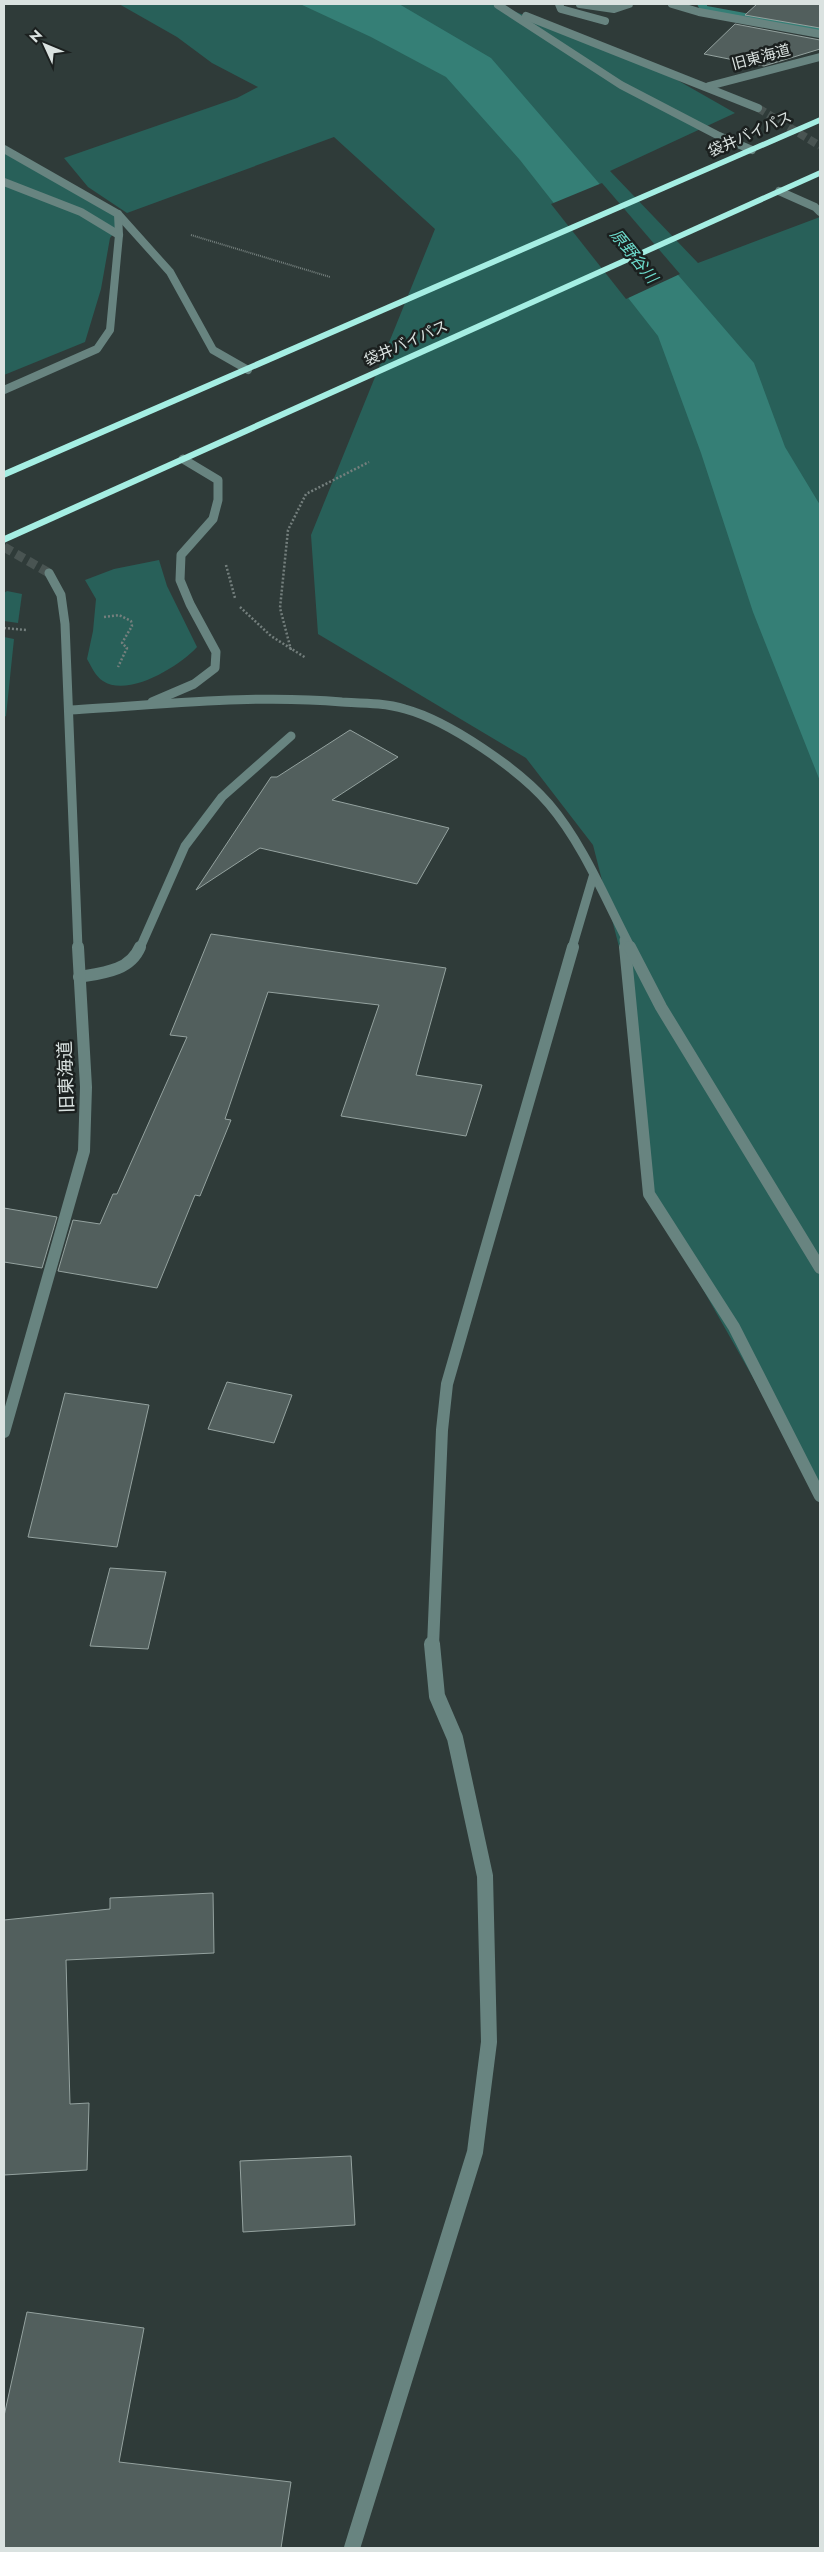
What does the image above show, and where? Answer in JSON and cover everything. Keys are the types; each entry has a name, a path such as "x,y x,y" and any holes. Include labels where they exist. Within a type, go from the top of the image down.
{"highway":[{"name":"袋井バイパス","path":"4,475 820,120"},
{"name":"袋井バイパス","path":"4,540 820,173"}],"street":[{"path":"496,4 708,86 758,108"},
{"path":"496,4 621,85 719,136 752,150"},
{"path":"559,4 562,10 606,20"},
{"path":"580,4 614,9 629,4"},
{"path":"672,4 699,12 820,34"},
{"name":"旧東海道","path":"708,86 820,57"},
{"path":"4,150 118,214 170,272 213,350 248,370"},
{"path":"4,182 81,212 119,235"},
{"path":"779,191 815,207 820,212"},
{"path":"4,390 97,349 110,330 119,235 118,214"},
{"path":"145,705 194,684 215,668 216,652 190,604 180,580 181,556 212,519 218,500 218,480 183,459"},
{"name":"旧東海道","path":"4,1432 84,1151 86,1087 79,977 70,710 62,595 49,573"},
{"path":"70,710 296,698 384,705 406,709 446,725 516,773 548,804 578,847 661,1007 820,1268"},
{"path":"79,977 112,971 135,960 185,846 222,797 291,736"},
{"path":"352,2548 475,2152 489,2042 484,1876 455,1738 437,1696 432,1639 442,1430 447,1384 593,876"},
{"path":"623,933 649,1194 734,1327 820,1496"}],"path":[{"path":"184,233 330,277"},
{"path":"291,651 280,608 288,530 306,494 369,462"},
{"path":"212,519 236,604 257,624 291,651 308,659"},
{"path":"108,616 119,615 131,621 132,626 122,643 127,648 116,671"},
{"path":"4,628 19,630"}],"shaded area":[{"path":"119,4 495,4 642,60 735,113 610,171 698,263 820,217 820,1496 649,1194 628,982 593,845 526,758 318,634 311,535 435,229 334,137 127,213 88,187 64,158 237,98 258,87 212,63 177,37"},
{"path":"4,153 124,220 110,238 101,289 85,342 4,375"},
{"path":"159,560 167,586 197,647 179,663 153,678 126,686 114,685 103,681 96,674 87,659 93,631 96,599 85,580 114,569"},
{"path":"7,591 22,594 18,623 4,621 4,593"},
{"path":"4,637 14,639 6,716 4,717"}],"water":[{"name":"原野谷川","path":"300,4 399,4 491,58 754,363 785,447 820,505 820,781 753,612 701,453 658,336 520,160 446,77 371,37"}],"pier":[{"path":"602,183 680,274 626,299 551,204"}],"building":[{"path":"757,4 820,4 820,28 745,15"},
{"path":"735,24 820,40 820,49 764,66 704,54"},
{"path":"350,730 398,757 332,800 449,828 417,884 260,848 196,890 271,777 277,777"},
{"path":"211,934 446,968 416,1075 482,1085 466,1136 341,1116 379,1005 268,992 225,1119 231,1120 200,1196 195,1195 157,1288 58,1271 73,1220 100,1224 113,1194 117,1194 187,1037 170,1035"},
{"path":"4,1208 57,1217 42,1268 4,1262"},
{"path":"227,1382 292,1395 274,1443 208,1429"},
{"path":"65,1393 149,1405 117,1547 28,1537"},
{"path":"110,1568 166,1572 148,1649 90,1646"},
{"path":"213,1893 214,1953 66,1960 70,2104 89,2103 87,2170 4,2175 4,1920 110,1909 110,1898"},
{"path":"351,2156 355,2225 243,2232 240,2161"},
{"path":"27,2312 144,2328 119,2462 291,2482 281,2548 4,2548 4,2416"}],"waterway":[{"path":"702,4 703,8 820,30"}],"tunnel":[{"path":"758,108 820,146"},
{"path":"4,547 49,573"}]}
